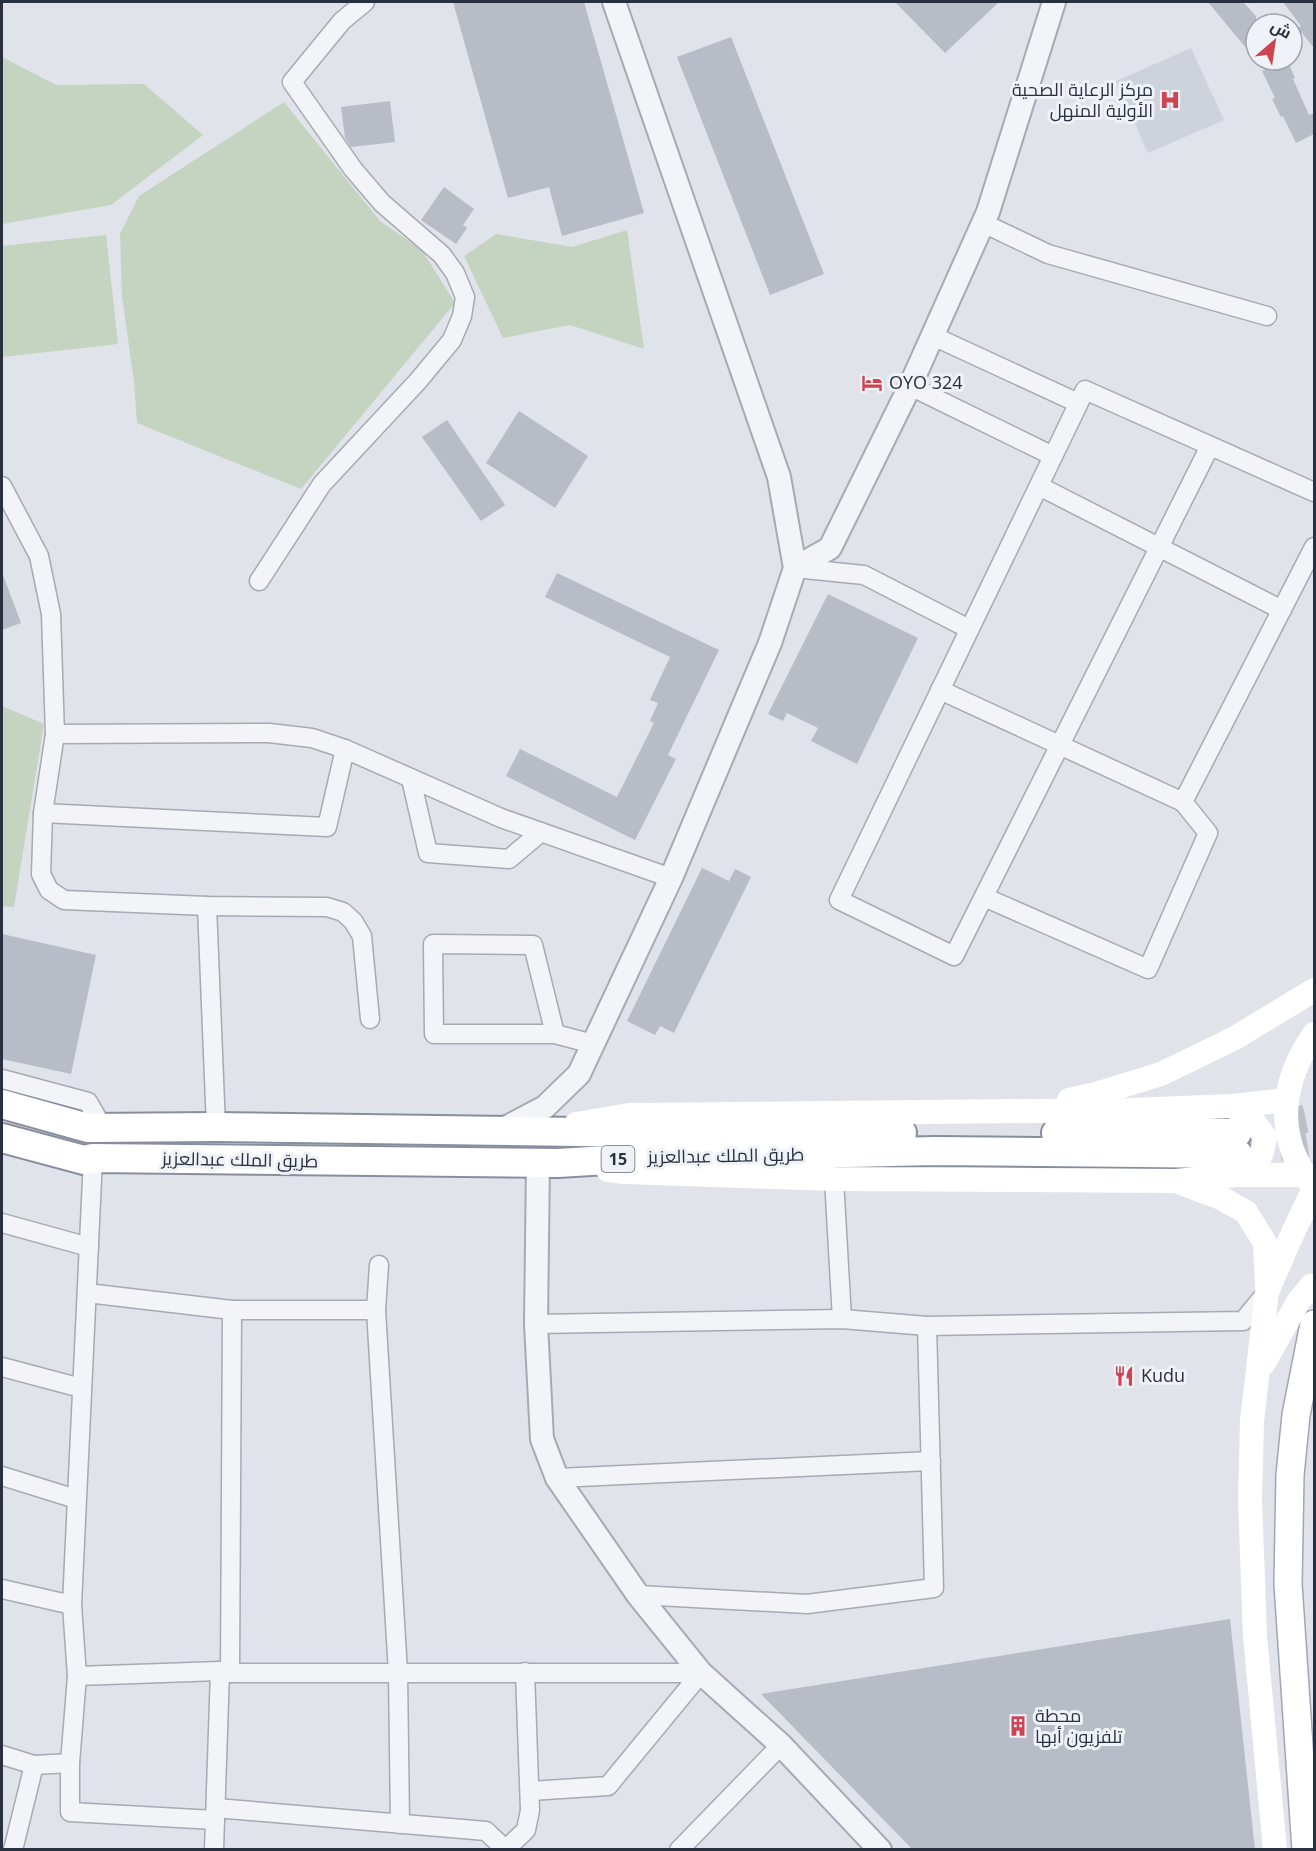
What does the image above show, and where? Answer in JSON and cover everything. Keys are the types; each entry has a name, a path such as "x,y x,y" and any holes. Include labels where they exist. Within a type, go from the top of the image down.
{"highway":[{"name":"طريق الملك عبدالعزيز","path":"2,1104 88,1128 540,1130 1236,1142"},
{"name":"طريق الملك عبدالعزيز","path":"2,1138 84,1160 93,1158 548,1162 1236,1142"}],"main road":[{"path":"1018,1111 1096,1094 1161,1074 1235,1038 1314,990"},
{"path":"1268,1292 1311,1184 1287,1136 1286,1100 1303,1051 1314,1034"},
{"path":"1176,1181 1236,1142 1286,1100"},
{"path":"540,1130 629,1115 1130,1110 1236,1142 1311,1184"},
{"path":"548,1162 625,1172 834,1179 1176,1181 1221,1198 1246,1212 1266,1243 1268,1292 1252,1421 1250,1498 1254,1636 1275,1850"},
{"path":"1258,1374 1298,1302 1311,1286 1314,1287"},
{"path":"1306,1850 1288,1584 1290,1475 1296,1415 1313,1332"}],"street":[{"path":"260,581 322,484 418,381 452,340 462,316 465,297 454,273 442,255 382,203 353,169 292,82 342,21 365,2"},
{"path":"501,1130 545,1107 579,1074 671,878 770,643 795,568 779,477 614,2"},
{"path":"795,568 830,548 933,336 983,223 1054,2"},
{"path":"983,223 1048,254 1267,316"},
{"path":"933,336 1078,404"},
{"path":"910,386 1053,456"},
{"path":"1210,446 954,956 839,900 1084,390 1314,492"},
{"path":"2,486 39,556 51,614 55,734 43,813 41,874 49,890 64,900 207,906 327,907 343,912 353,921 362,936 370,1019"},
{"path":"1038,486 1282,610"},
{"path":"1183,802 1314,547"},
{"path":"795,568 864,575 969,629"},
{"path":"940,690 1183,802 1208,833 1148,969 984,897"},
{"path":"55,734 268,733 312,738 345,749 501,818 671,878"},
{"path":"43,813 327,827 345,749"},
{"path":"411,779 428,853 509,859 541,832"},
{"path":"207,906 216,1127"},
{"path":"555,1034 533,945 433,944 434,1034 555,1034 593,1044"},
{"path":"2,1079 88,1102 103,1128"},
{"path":"93,1158 72,1605 77,1676 70,1763 70,1812 215,1814 486,1831 506,1849 526,1830 530,1810 525,1672"},
{"path":"548,1162 537,1324 542,1439 557,1478 638,1595 701,1672 781,1745 880,1850"},
{"path":"834,1179 842,1319"},
{"path":"2,1222 89,1247"},
{"path":"380,1264 376,1310 398,1672 400,1824"},
{"path":"537,1324 842,1319 927,1326 1243,1321 1268,1292"},
{"path":"87,1293 232,1310 376,1310"},
{"path":"214,1850 225,1672 232,1310"},
{"path":"638,1595 807,1604 934,1588 927,1326"},
{"path":"2,1367 81,1388"},
{"path":"557,1478 931,1461"},
{"path":"2,1476 76,1499"},
{"path":"2,1589 72,1605"},
{"path":"77,1676 225,1672 701,1672"},
{"path":"530,1791 608,1786 701,1672"},
{"path":"679,1850 781,1745"},
{"path":"2,1755 34,1765 70,1763"},
{"path":"13,1850 34,1765"}],"shaded area":[{"name":"مركز الرعاية الصحية الأولية المنهل","path":"1191,48 1224,120 1148,153 1116,81"}],"green space":[{"path":"2,57 56,85 144,84 203,135 111,205 2,224"},
{"path":"284,102 380,221 422,250 455,303 301,489 137,423 134,382 122,296 120,234 139,196"},
{"path":"627,230 644,349 570,325 503,338 464,256 496,234 572,247"},
{"path":"106,235 118,344 2,357 2,246"},
{"path":"2,706 44,724 14,907 2,906"}],"building":[{"path":"453,2 584,2 644,213 562,236 549,187 508,198"},
{"path":"895,2 999,2 945,53"},
{"path":"1208,2 1243,2 1252,12 1244,12 1244,46"},
{"path":"1283,2 1314,2 1314,48 1304,36 1304,12 1290,12"},
{"path":"731,37 824,274 770,295 677,57"},
{"path":"1262,72 1292,72 1295,78 1293,79 1309,115 1314,113 1314,134 1296,143 1272,99 1275,98"},
{"path":"390,101 395,142 351,147 345,138 341,107"},
{"path":"444,187 474,209 463,225 467,228 456,244 421,220"},
{"path":"519,411 588,456 555,508 486,463"},
{"path":"447,420 505,505 481,521 422,437"},
{"path":"557,573 719,650 668,755 676,759 635,840 506,776 520,749 617,797 654,723 650,721 658,703 650,700 670,657 545,597"},
{"path":"2,575 21,623 2,630"},
{"path":"828,594 918,638 857,764 811,741 818,728 787,713 783,721 768,714"},
{"path":"702,868 729,881 735,869 751,877 674,1033 660,1026 655,1035 627,1021"},
{"path":"2,934 96,955 71,1074 2,1059"},
{"name":"محطة تلفزيون أبها","path":"1230,1619 1255,1850 913,1850 761,1694"}],"tunnel":[{"path":"1237,1133 1314,1117"},
{"path":"1238,1154 1314,1141"}],"place":[{"name":"مركز الرعاية الصحية الأولية المنهل","path":"1170,100"},
{"name":"OYO 324","path":"872,383"},
{"name":"Kudu","path":"1124,1376"},
{"name":"محطة تلفزيون أبها","path":"1018,1726"}]}
